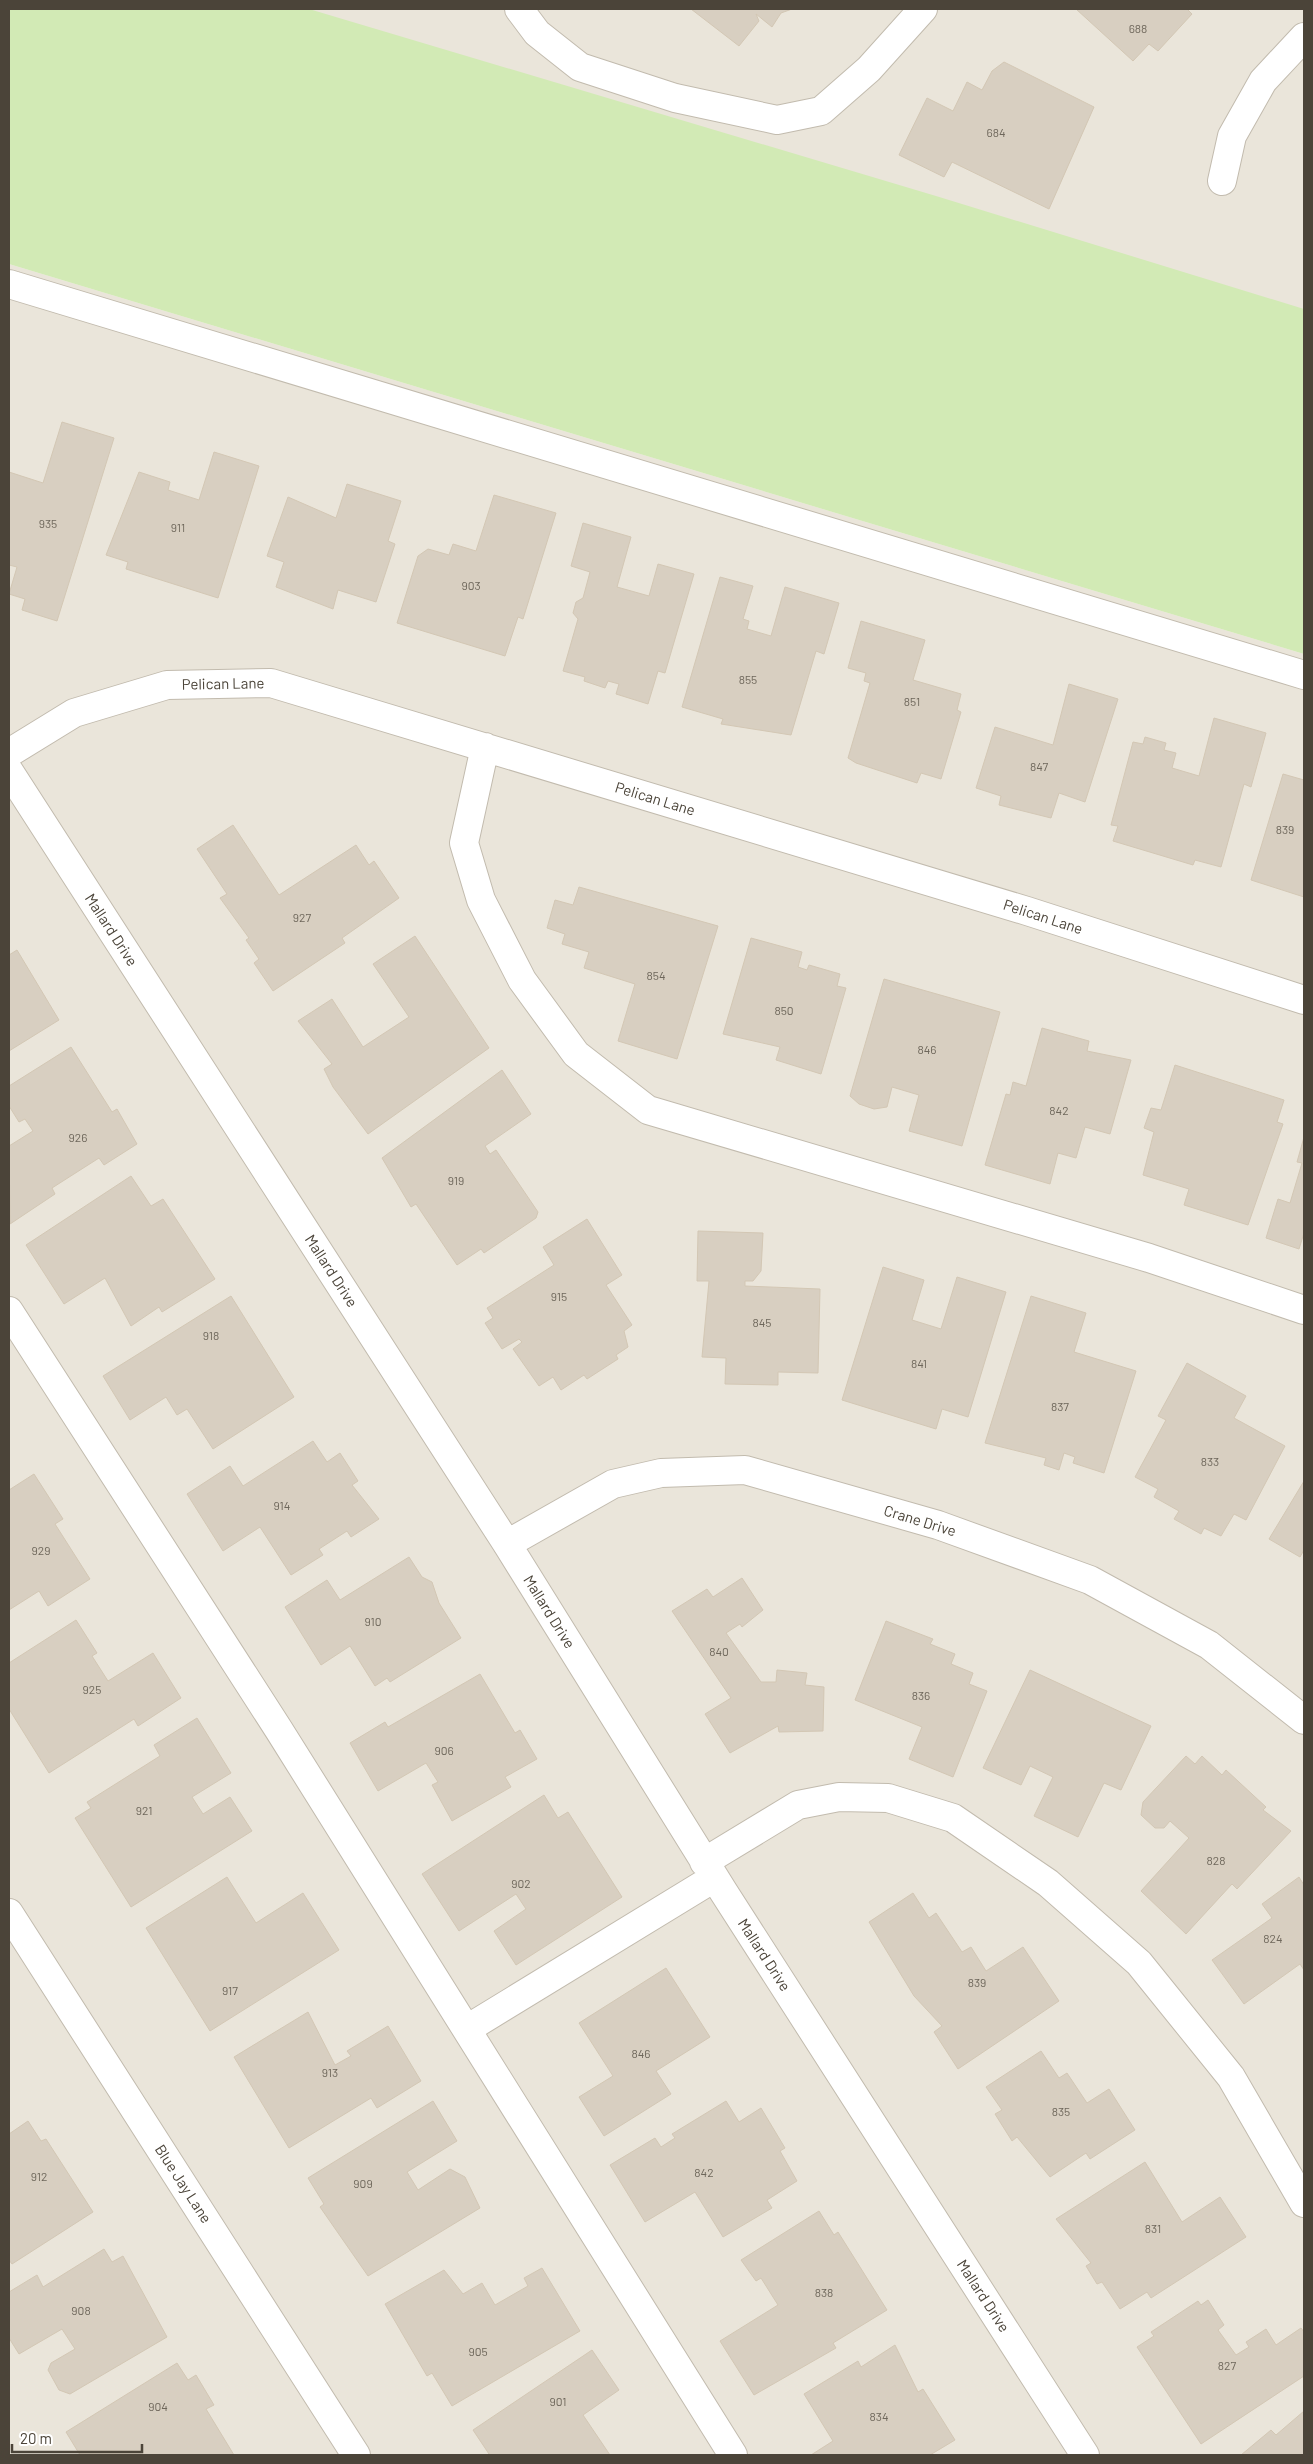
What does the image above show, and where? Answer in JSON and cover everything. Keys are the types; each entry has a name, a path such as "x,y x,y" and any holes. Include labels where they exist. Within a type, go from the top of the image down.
{"street":[{"path":"519,9 537,33 580,67 675,98 777,120 821,110 869,69 923,9"},
{"path":"1222,181 1232,136 1263,81 1304,37"},
{"path":"9,284 1304,675"},
{"name":"Pelican Lane","path":"9,753 74,713 167,684 271,683 1027,911 1304,1000"},
{"path":"485,747 464,843 481,900 522,980 576,1054 648,1110 1149,1258 1304,1310"},
{"name":"Mallard Drive","path":"9,771 507,1544 709,1870 1085,2455"},
{"path":"9,1311 278,1730 733,2455"},
{"name":"Crane Drive","path":"507,1544 613,1484 661,1473 744,1470 938,1525 1090,1580 1209,1646 1304,1720"},
{"path":"467,2029 709,1870 798,1805 831,1799 888,1798 953,1818 1048,1883 1139,1963 1230,2077 1304,2203"},
{"name":"Blue Jay Lane","path":"9,1913 356,2455"}],"shaded area":[{"path":"292,9 1304,9 1304,315"},
{"path":"9,264 1304,654 1304,2455 9,2455"}],"green space":[{"path":"9,9 309,9 936,196 1304,309 1304,654 9,264"}],"building":[{"path":"691,9 792,9 781,13 772,27 756,14 759,21 739,46"},
{"path":"1076,9 1187,9 1192,14 1158,51 1149,44 1133,61"},
{"path":"1004,62 1094,107 1049,209 952,162 944,177 899,155 927,98 953,111 967,82 982,90 992,71"},
{"path":"62,422 114,438 57,621 22,610 25,599 9,594 17,567 9,565 9,472 43,483"},
{"path":"214,452 259,466 218,598 126,569 128,562 106,555 139,472 170,482 168,490 199,500"},
{"path":"347,484 401,501 388,541 395,544 376,602 338,590 333,609 276,587 284,562 267,556 288,497 336,518"},
{"path":"494,495 556,513 523,619 518,617 505,656 397,623 418,556 428,549 449,555 453,544 476,551"},
{"path":"583,523 631,537 617,587 649,596 658,564 694,574 665,673 658,671 648,704 616,694 619,684 608,681 605,688 584,681 585,677 563,671 578,619 573,613 576,602 583,598 590,572 571,566"},
{"path":"720,577 753,586 743,619 749,621 747,629 771,636 785,587 839,603 824,654 816,651 791,735 721,724 723,719 682,707"},
{"path":"861,621 925,640 913,680 961,694 957,710 961,712 941,779 921,773 917,783 856,763 848,758 870,683 864,681 866,673 848,668"},
{"path":"1069,684 1118,699 1085,802 1059,793 1051,818 999,805 1001,796 976,788 995,727 1053,745"},
{"path":"1214,718 1266,733 1251,787 1244,784 1221,867 1195,860 1193,865 1113,841 1118,826 1111,825 1133,742 1143,744 1145,737 1166,743 1164,750 1176,753 1172,768 1199,776"},
{"path":"1283,774 1304,780 1304,897 1251,880"},
{"path":"233,825 279,895 356,845 369,865 374,861 399,898 342,938 345,943 273,991 254,963 259,959 246,940 249,938 220,898 227,894 197,849"},
{"path":"579,887 718,926 677,1059 618,1041 635,984 584,968 589,952 562,944 565,934 547,928 555,900 573,905"},
{"path":"415,936 489,1048 368,1134 333,1087 324,1069 332,1064 298,1021 332,999 363,1047 409,1017 373,964"},
{"path":"751,938 802,952 798,967 807,970 809,965 840,974 837,986 846,988 821,1074 776,1060 780,1047 723,1034"},
{"path":"17,950 59,1020 9,1051 9,955"},
{"path":"884,979 1000,1012 962,1146 909,1131 919,1095 892,1087 887,1107 874,1109 859,1104 850,1096"},
{"path":"1042,1028 1089,1041 1087,1051 1131,1060 1110,1134 1085,1127 1076,1158 1058,1153 1050,1184 985,1165 1006,1094 1010,1095 1013,1082 1026,1086"},
{"path":"71,1047 112,1112 117,1109 137,1144 104,1165 99,1158 52,1188 55,1194 10,1224 9,1146 33,1131 25,1119 19,1122 9,1106 9,1086"},
{"path":"1175,1065 1284,1100 1277,1122 1283,1124 1248,1225 1184,1205 1189,1189 1143,1175 1154,1132 1144,1128 1151,1108 1161,1110"},
{"path":"502,1070 531,1114 485,1146 490,1154 496,1150 538,1212 536,1218 484,1253 481,1249 457,1265 416,1204 411,1207 382,1158"},
{"path":"1304,1137 1304,1233 1299,1249 1266,1238 1278,1199 1290,1203 1302,1163 1297,1162"},
{"path":"131,1176 151,1206 163,1199 215,1279 162,1312 159,1307 131,1326 105,1278 64,1304 26,1245"},
{"path":"587,1219 622,1275 606,1285 632,1325 624,1331 628,1347 616,1355 618,1359 587,1379 584,1375 561,1390 553,1377 539,1386 513,1349 522,1342 519,1339 502,1349 485,1323 493,1318 487,1308 554,1265 543,1247"},
{"path":"698,1231 763,1233 761,1271 753,1281 745,1281 745,1286 820,1289 818,1373 778,1372 778,1385 725,1384 726,1358 702,1357 709,1281 697,1281"},
{"path":"883,1267 924,1280 912,1320 941,1329 957,1277 1006,1292 968,1417 942,1409 936,1429 842,1400"},
{"path":"231,1296 294,1397 213,1449 187,1409 177,1415 166,1397 130,1420 103,1376"},
{"path":"1031,1296 1086,1313 1074,1352 1136,1371 1104,1473 1073,1463 1075,1457 1064,1453 1059,1470 1044,1465 1046,1458 985,1443"},
{"path":"1187,1363 1246,1396 1234,1418 1285,1446 1246,1520 1234,1514 1221,1536 1204,1528 1201,1534 1174,1519 1179,1511 1154,1497 1158,1489 1135,1477 1166,1420 1158,1416"},
{"path":"313,1441 327,1462 340,1453 358,1481 352,1485 379,1519 351,1537 347,1531 319,1549 323,1555 291,1575 260,1527 223,1551 187,1494 230,1466 243,1486"},
{"path":"34,1474 63,1519 55,1524 90,1579 48,1606 39,1591 9,1610 9,1490"},
{"path":"1304,1481 1304,1550 1300,1557 1269,1539"},
{"path":"409,1557 422,1577 432,1582 439,1603 461,1638 390,1682 387,1678 375,1686 350,1646 321,1665 285,1607 327,1580 340,1600"},
{"path":"742,1578 763,1610 742,1627 740,1624 726,1633 761,1682 776,1682 777,1670 807,1673 805,1685 824,1687 823,1731 779,1732 778,1726 730,1753 705,1714 731,1698 672,1611 707,1589 713,1597"},
{"path":"76,1620 97,1653 92,1656 108,1681 153,1653 181,1698 138,1726 134,1719 49,1773 9,1709 9,1663"},
{"path":"886,1621 933,1639 930,1644 955,1654 951,1664 973,1673 969,1684 987,1691 953,1777 909,1759 922,1727 855,1700"},
{"path":"1030,1670 1151,1726 1121,1790 1104,1783 1078,1837 1034,1816 1053,1777 1030,1766 1021,1785 983,1768"},
{"path":"480,1674 515,1733 520,1730 537,1759 505,1777 511,1787 452,1821 432,1785 438,1782 426,1763 378,1791 350,1743 385,1722 388,1727"},
{"path":"197,1718 231,1773 192,1797 203,1814 230,1797 252,1831 131,1907 75,1818 91,1808 87,1802 160,1756 154,1745"},
{"path":"1186,1756 1195,1764 1202,1756 1222,1775 1226,1770 1266,1807 1263,1810 1291,1831 1237,1889 1232,1884 1186,1934 1141,1891 1189,1838 1170,1821 1164,1828 1155,1828 1141,1815 1143,1802"},
{"path":"544,1795 558,1818 568,1812 622,1897 516,1965 494,1931 526,1909 516,1894 459,1931 422,1874"},
{"path":"227,1877 256,1923 303,1893 339,1950 210,2031 146,1928"},
{"path":"1299,1877 1304,1885 1304,1970 1300,1964 1244,2004 1212,1960 1272,1918 1262,1904"},
{"path":"913,1893 929,1918 936,1913 962,1952 971,1947 986,1971 1023,1947 1059,2001 958,2069 934,2032 942,2026 914,1996 869,1922"},
{"path":"666,1968 710,2037 656,2071 671,2094 604,2136 579,2097 613,2076 579,2023"},
{"path":"308,2012 335,2065 351,2056 347,2051 388,2026 421,2081 377,2108 371,2098 289,2148 234,2057"},
{"path":"1041,2051 1059,2078 1067,2073 1087,2103 1109,2089 1135,2130 1090,2159 1086,2153 1050,2177 1017,2137 1012,2141 995,2114 1002,2110 986,2087"},
{"path":"433,2101 457,2141 407,2172 418,2190 450,2169 465,2177 480,2208 368,2276 320,2207 324,2204 308,2178"},
{"path":"726,2101 739,2122 761,2108 785,2148 780,2151 797,2181 767,2200 772,2208 723,2237 695,2192 645,2222 610,2165 655,2138 661,2147 675,2138 672,2134"},
{"path":"28,2121 41,2141 46,2139 93,2212 12,2264 9,2260 9,2134"},
{"path":"1145,2162 1182,2222 1220,2197 1246,2237 1151,2298 1147,2292 1120,2309 1102,2282 1097,2284 1086,2266 1091,2263 1056,2219"},
{"path":"819,2211 834,2235 838,2232 887,2310 833,2343 836,2348 754,2395 720,2341 778,2305 761,2278 756,2281 741,2260"},
{"path":"104,2249 112,2262 123,2256 167,2337 70,2394 59,2390 48,2370 51,2363 75,2349 62,2329 19,2354 9,2338 9,2292 37,2275 43,2287"},
{"path":"542,2268 580,2331 452,2406 432,2373 427,2376 385,2304 444,2270 463,2294 482,2283 495,2305 528,2286 524,2278"},
{"path":"1208,2300 1224,2325 1218,2330 1236,2355 1249,2347 1246,2342 1266,2329 1276,2345 1301,2328 1304,2332 1304,2376 1201,2444 1137,2347 1154,2336 1151,2332 1198,2301 1201,2305"},
{"path":"895,2345 918,2392 923,2389 955,2440 930,2455 811,2455 833,2441 804,2394 858,2361 861,2367"},
{"path":"592,2350 619,2390 583,2415 610,2455 487,2455 489,2454 473,2430"},
{"path":"177,2363 188,2380 196,2375 214,2405 206,2409 234,2455 80,2455 66,2432"},
{"path":"1304,2411 1304,2455 1241,2455 1271,2430 1276,2435"}]}
